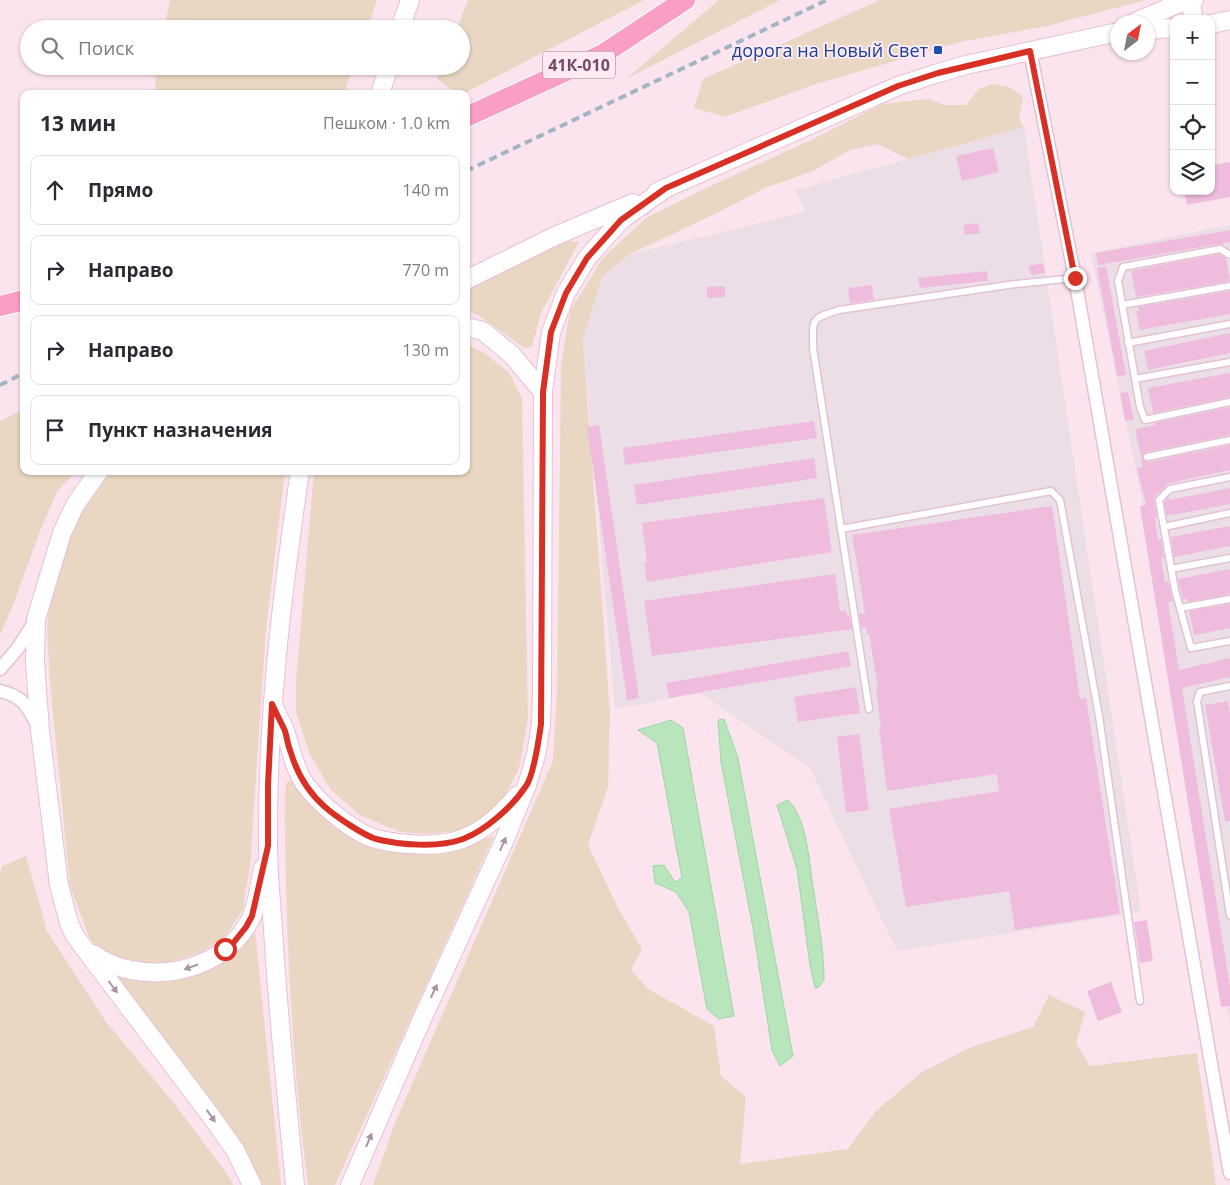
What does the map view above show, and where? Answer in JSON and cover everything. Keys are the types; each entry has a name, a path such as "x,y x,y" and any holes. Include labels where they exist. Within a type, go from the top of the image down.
{"main road":[{"name":"41К-010","path":"470,115 603,54 685,0"},
{"path":"0,306 20,301"}],"street":[{"path":"403,20 410,0"},
{"path":"1152,15 1187,0"},
{"path":"1193,15 1191,7 1194,0"},
{"path":"1215,23 1230,20"},
{"path":"1155,29 1170,28"},
{"path":"470,278 555,236 898,86 938,73 1110,33"},
{"path":"1030,51 1075,278 1230,1173"},
{"path":"381,90 385,75"},
{"path":"350,1185 422,1019 505,839 527,785 536,755 541,724 543,392 551,332 566,293 587,258 621,220 666,188"},
{"path":"470,328 483,331 512,356 543,392"},
{"path":"0,669 18,648 36,619 62,533 75,505 97,475"},
{"path":"295,1185 277,993 268,846 268,785 272,704 289,545 299,475"},
{"path":"36,619 35,662 40,730 59,885 69,923 83,948 235,1150 252,1185"},
{"path":"0,691 11,693 25,702 40,730"},
{"path":"272,704 285,732 291,754 304,783 324,807 375,839 436,844 462,839 486,827 503,812 527,785"},
{"path":"83,948 112,966 141,972 156,973 182,970 210,959 234,942 249,922 254,909 268,846"}],"lane":[{"path":"1230,255 1220,249 1123,267 1118,281 1140,407 1145,420 1230,402"},
{"path":"869,709 813,348 813,324 819,316 840,310 1005,285 1075,278"},
{"path":"1122,305 1230,286"},
{"path":"1128,343 1230,324"},
{"path":"1135,379 1230,362"},
{"path":"1147,457 1230,440"},
{"path":"1230,477 1170,488 1159,500 1180,608 1191,648 1230,640"},
{"path":"841,529 1051,490 1060,500 1099,716 1140,1002"},
{"path":"1164,528 1230,513"},
{"path":"1172,569 1230,558"},
{"path":"1180,608 1230,599"},
{"path":"1230,686 1200,692 1197,702 1226,869 1230,915"}],"shaded area":[{"path":"170,0 377,0 370,20 166,20"},
{"path":"468,0 644,0 470,90 452,90 437,79 439,75 470,75 470,20 460,20"},
{"path":"719,0 780,0 626,79"},
{"path":"880,0 1146,0 1047,26 960,42 816,84 725,117 694,108 703,79"},
{"path":"156,75 350,75 345,90 155,90"},
{"path":"992,84 1009,87 1023,97 1019,119 1024,127 908,159 878,144 850,150 813,171 765,188 630,254 602,277 583,340 610,713 608,787 588,845 619,910 642,949 631,970 648,989 714,1026 721,1076 746,1097 740,1164 848,1149 876,1111 922,1072 969,1048 1033,1027 1049,995 1085,1012 1076,1043 1090,1066 1197,1053 1216,1185 373,1185 395,1123 553,761 557,688 561,365 570,311 603,258 646,218 811,140 882,104 928,99 944,105 966,105 979,89"},
{"path":"1024,127 1141,912 897,951 810,768 700,693 615,709 583,340 602,277 630,254 806,212 795,190"},
{"path":"1230,225 1230,1026 1144,509 1091,253"},
{"path":"569,241 579,242 541,313 532,347 524,348 480,316 470,312 470,285"},
{"path":"470,346 486,354 509,373 522,398 528,719 519,769 504,797 481,819 458,831 427,834 401,832 361,816 331,790 310,755 296,712 296,682 314,475 470,475"},
{"path":"20,411 20,475 72,475 57,492 0,635 0,421"},
{"path":"108,475 285,475 266,630 250,866 243,909 226,936 202,952 167,963 137,963 119,959 102,951 90,939 70,886 50,683 47,629 49,603 65,540 98,482"},
{"path":"724,719 738,758 793,1056 780,1066 772,1050 753,928 721,762 718,720"},
{"path":"671,720 683,728 734,1016 719,1019 707,1009 689,912 676,892 655,883 653,866 664,865 675,882 682,878 657,743 638,730"},
{"path":"289,780 332,826 367,845 405,853 440,852 494,836 335,1185 308,1185 302,1136 293,1038 286,891 285,793 286,784"},
{"path":"788,800 800,819 809,856 823,958 824,980 819,987 815,988 810,965 797,869 777,805"},
{"path":"26,856 47,931 106,1022 173,1102 230,1178 233,1185 0,1185 0,874 2,866"},
{"path":"255,930 281,1185 261,1185 231,1132 117,977 148,982 164,982 194,976 221,962"}],"building":[{"path":"993,148 999,172 962,181 956,156"},
{"path":"1230,162 1230,197 1187,205 1185,195 1215,195 1215,164"},
{"path":"978,223 980,233 965,235 963,225"},
{"path":"1230,230 1230,242 1223,243 1223,245 1219,244 1098,265 1096,253"},
{"path":"1219,254 1226,258 1230,281 1136,297 1131,271"},
{"path":"1043,263 1045,273 1031,275 1029,266"},
{"path":"1106,266 1126,375 1117,376 1097,268"},
{"path":"987,271 988,281 920,288 918,278"},
{"path":"872,285 874,300 850,303 848,288"},
{"path":"725,286 725,297 707,298 707,287"},
{"path":"1230,291 1230,314 1140,330 1136,311 1139,311 1138,307"},
{"path":"1230,333 1230,353 1148,370 1144,351"},
{"path":"1230,373 1230,397 1153,413 1148,388"},
{"path":"1128,392 1134,420 1125,421 1120,393"},
{"path":"1230,407 1230,435 1146,452 1142,458 1148,462 1230,445 1230,470 1166,484 1155,496 1154,500 1158,539 1161,539 1164,558 1161,559 1165,582 1168,581 1173,601 1168,602 1179,670 1230,658 1230,677 1182,688 1230,987 1230,1006 1221,1007 1140,506 1146,505 1137,468 1143,467 1135,429"},
{"path":"814,421 817,438 625,465 623,448"},
{"path":"599,425 639,698 627,700 587,427"},
{"path":"814,458 817,478 637,505 634,485"},
{"path":"1230,488 1230,504 1167,516 1164,502 1169,497 1169,500"},
{"path":"824,498 832,552 647,582 644,562 647,562 642,523"},
{"path":"1052,506 1080,699 1086,698 1120,914 1015,930 1009,891 906,907 889,809 999,791 997,774 887,791 879,728 881,728 876,690 878,689 869,634 867,634 866,627 861,628 859,614 865,613 852,535"},
{"path":"1230,526 1230,546 1174,557 1171,537"},
{"path":"1230,569 1230,594 1187,602 1187,599 1183,599 1178,579"},
{"path":"835,574 840,611 846,610 852,629 652,656 644,601"},
{"path":"1230,604 1230,628 1194,635 1189,611"},
{"path":"848,651 851,666 669,698 666,683"},
{"path":"856,687 860,713 798,722 794,697"},
{"path":"1228,701 1230,714 1230,821 1225,821 1205,705"},
{"path":"859,734 869,810 846,813 837,737"},
{"path":"1147,920 1153,961 1140,963 1134,922"},
{"path":"1111,982 1122,1012 1098,1021 1087,991"}],"railway":[{"path":"470,169 827,0"},
{"path":"0,385 20,375"}],"place":[{"name":"дорога на Новый Свет","path":"938,50"}],"route":[{"path":"225,949 234,942 252,916 268,846 268,785 272,704 285,732 291,754 304,783 324,807 375,839 436,844 462,839 486,827 503,812 527,785 536,755 541,724 543,392 551,332 566,293 587,258 621,220 666,188 898,86 966,65 1030,51 1075,278"}]}
